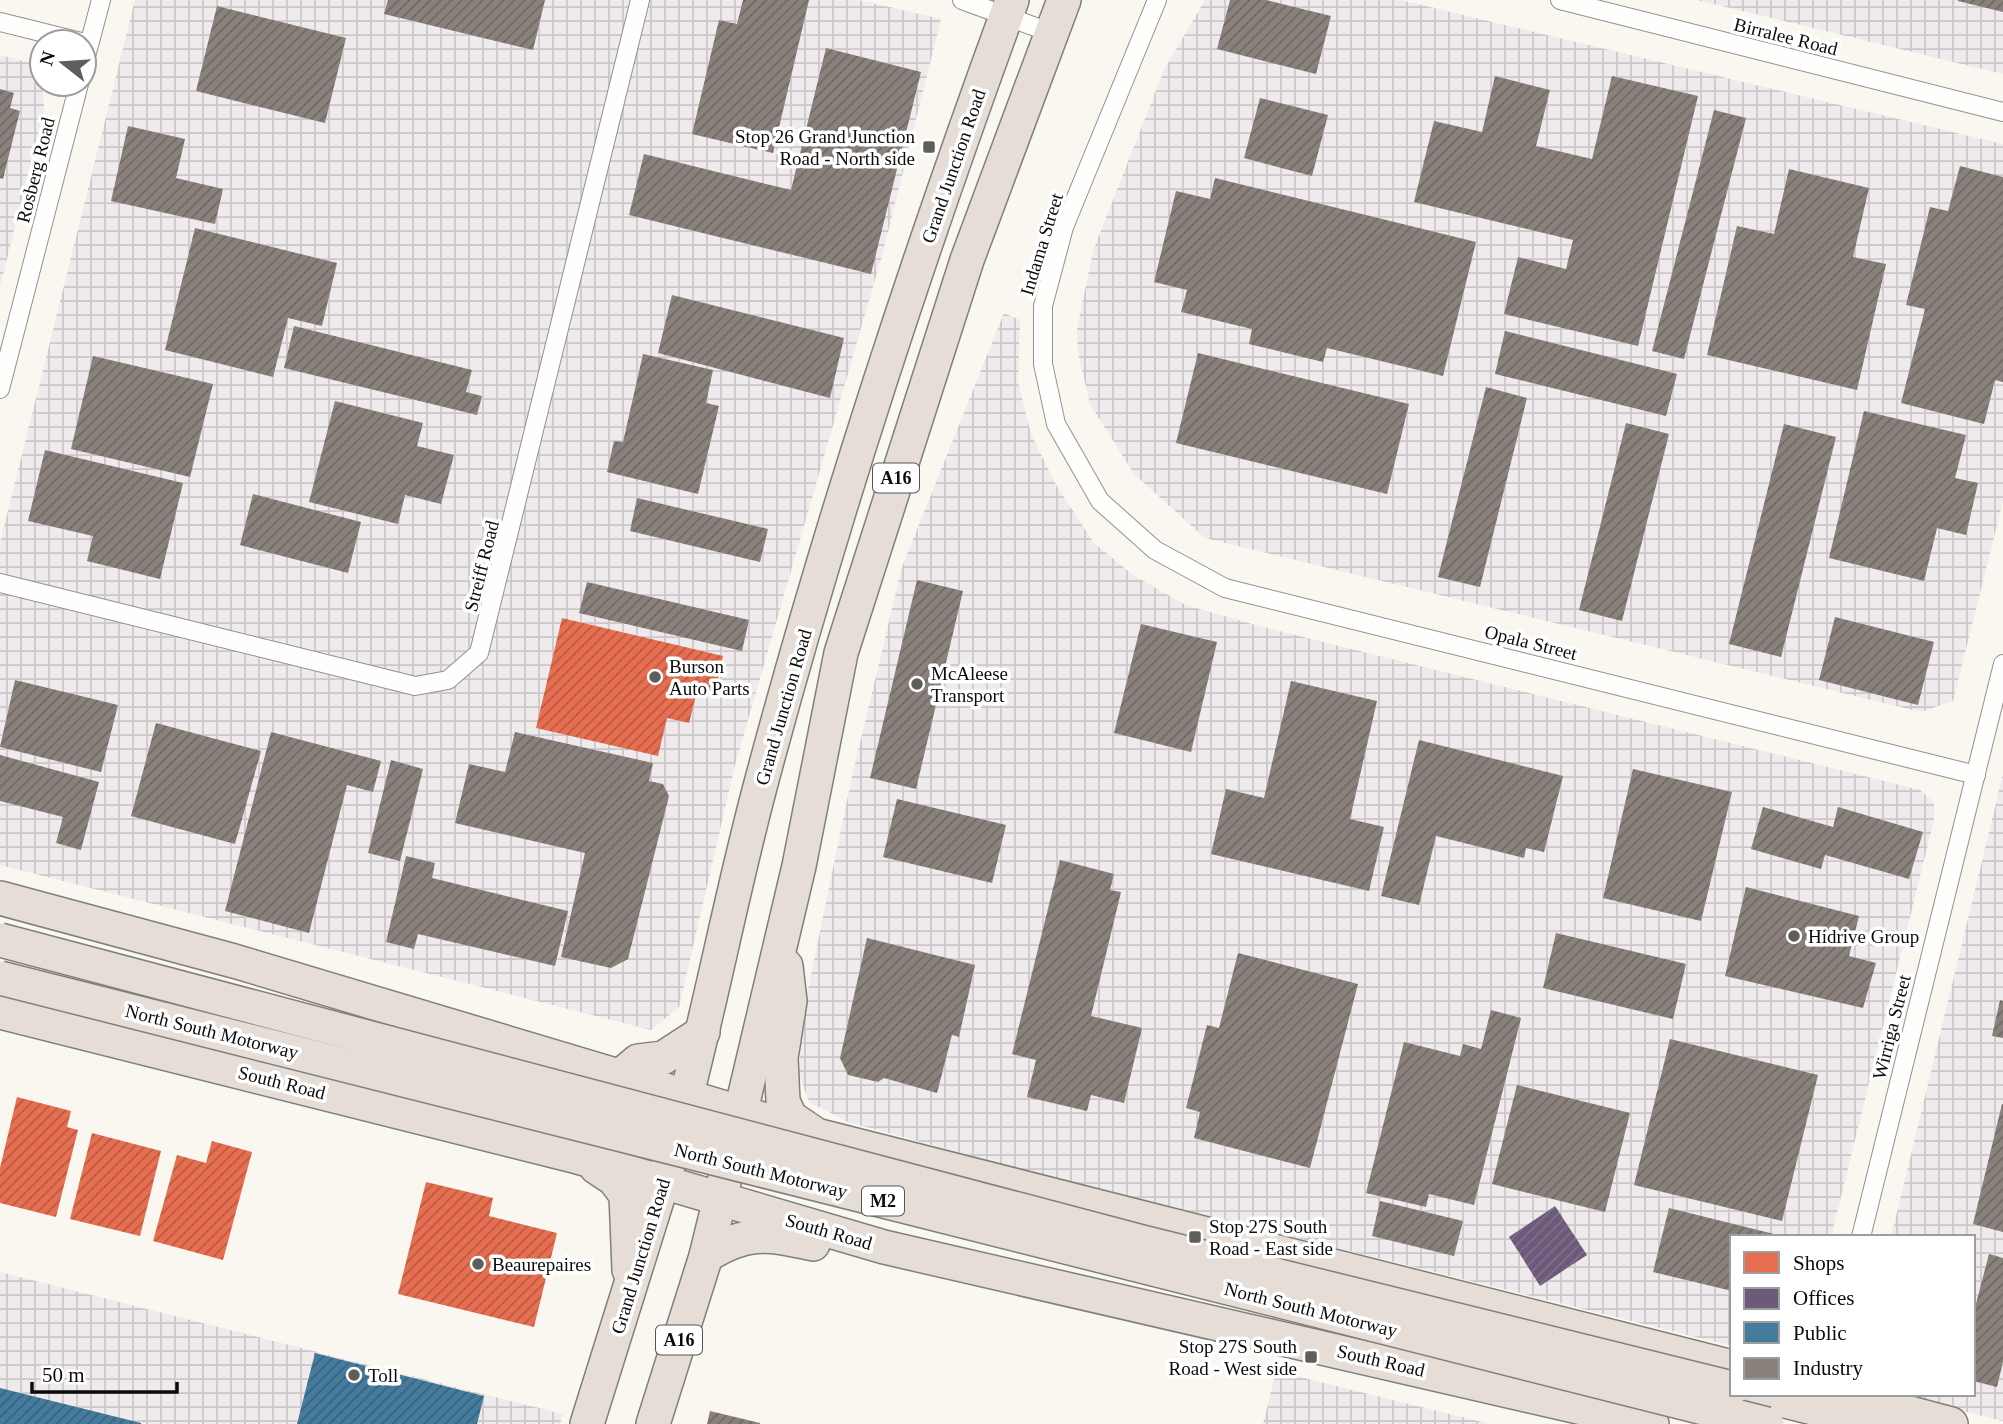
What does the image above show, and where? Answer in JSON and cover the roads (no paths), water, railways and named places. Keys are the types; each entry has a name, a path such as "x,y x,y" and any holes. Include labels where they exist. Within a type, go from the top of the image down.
{"highway":[{"name":"A16","path":"653,1424 706,1256 720,1199 783,935 841,653 967,260 1064,0"},
{"name":"Grand Junction Road","path":"587,1424 663,1183 703,1032 760,789 835,521 876,387 1009,8"},
{"path":"0,898 234,961 686,1097 741,1110 816,1135 1730,1366"},
{"path":"783,935 790,1001 781,1058 783,1101 790,1117 816,1135"},
{"name":"North South Motorway","path":"0,940 1142,1242 1730,1388"},
{"name":"North South Motorway","path":"0,978 1767,1424"},
{"name":"South Road","path":"6,1013 574,1156 884,1247 1652,1424"},
{"path":"619,1077 638,1061 663,1058 703,1032"},
{"path":"803,1223 780,1183 784,1159 816,1135"},
{"path":"574,1156 608,1175 626,1195 631,1287"},
{"path":"706,1256 731,1240 760,1236 837,1249 884,1247"},
{"path":"1765,1396 1877,1424"},
{"path":"1845,1396 1951,1424"}],"street":[{"path":"90,28 100,0"},
{"name":"Streiff Road","path":"0,583 415,687 448,680 479,653 640,0"},
{"path":"962,0 1009,8 1052,33"},
{"name":"Indama Street","path":"1100,501 1056,424 1043,364 1043,306 1064,227 1157,0"},
{"name":"Birralee Road","path":"1560,0 2003,112"},
{"path":"0,22 28,29"},
{"name":"Rosberg Road","path":"0,389 75,98"},
{"name":"Opala Street","path":"1100,501 1155,550 1225,588 1976,775"},
{"name":"Wirriga Street","path":"1861,1235 2003,664"}],"place":[{"name":"Stop 26 Grand Junction Road - North side","path":"929,147"},
{"name":"Burson Auto Parts","path":"655,677"},
{"name":"McAleese Transport","path":"917,684"},
{"name":"Hidrive Group","path":"1794,936"},
{"name":"Stop 27S South Road - East side","path":"1195,1237"},
{"name":"Beaurepaires","path":"478,1264"},
{"name":"Stop 27S South Road - West side","path":"1311,1357"},
{"name":"Toll","path":"354,1375"}]}
